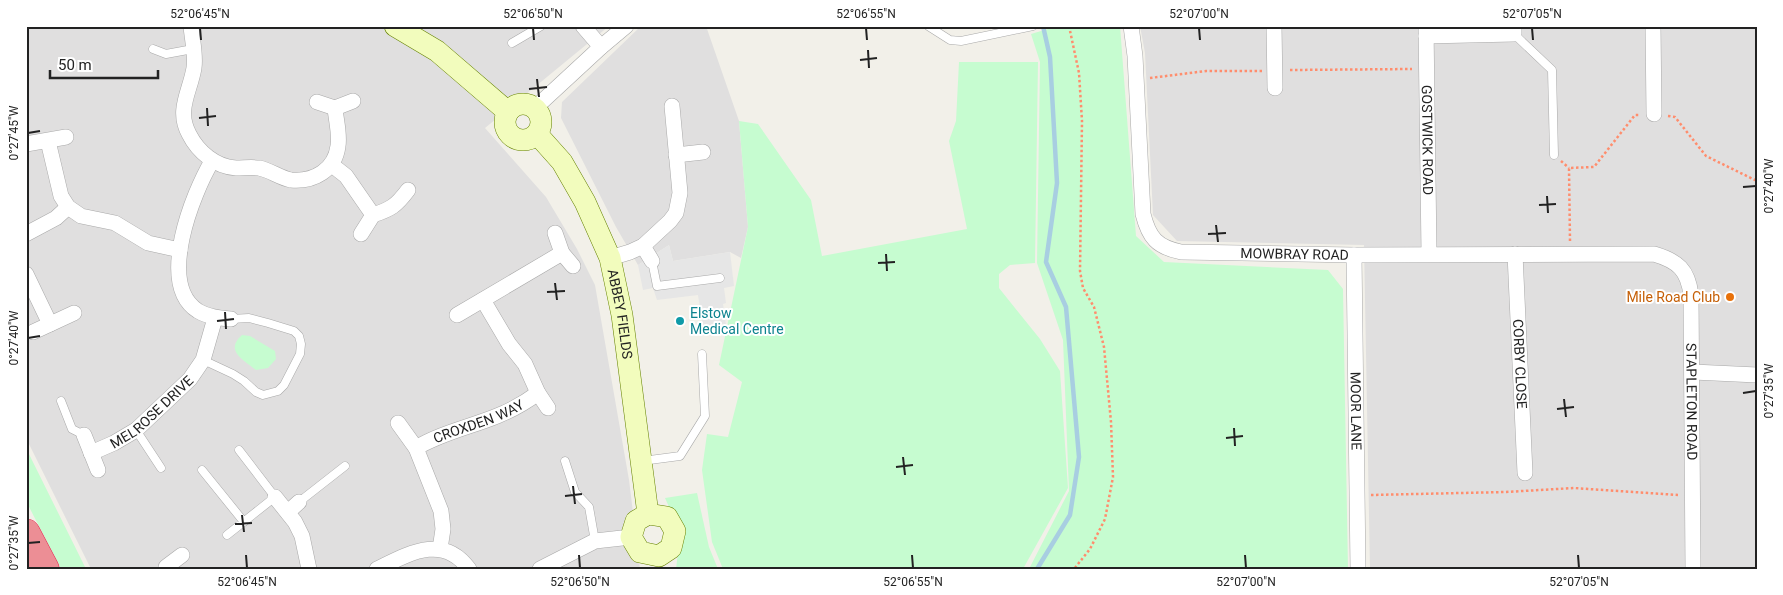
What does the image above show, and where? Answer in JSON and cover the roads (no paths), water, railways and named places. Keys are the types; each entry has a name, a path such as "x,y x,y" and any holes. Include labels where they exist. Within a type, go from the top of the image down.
{"highway":[{"path":"26,533 45,569"}],"street":[{"path":"190,26 194,66 184,100 184,116 188,132 196,146 212,160 234,168 259,168 290,180 306,180 321,174 332,165 338,146 335,108"},
{"path":"395,26 437,51 508,112"},
{"path":"582,26 601,46"},
{"path":"535,108 601,46 626,26"},
{"name":"MOWBRAY ROAD","path":"1131,26 1135,56 1143,214 1146,228 1155,240 1166,248 1181,252 1354,255 1654,254"},
{"path":"1274,26 1275,88"},
{"path":"1654,26 1654,114"},
{"path":"1426,31 1514,30"},
{"name":"GOSTWICK ROAD","path":"1426,31 1429,254"},
{"path":"317,102 335,108 353,100"},
{"path":"517,104 524,104 535,108 542,124 537,134 526,140 514,138 506,129 505,123 508,112 517,104"},
{"path":"610,258 643,246 676,213 680,193 672,106"},
{"name":"ABBEY FIELDS","path":"537,134 562,162 585,202 610,258 622,315 648,514"},
{"path":"26,144 66,137"},
{"path":"48,141 61,196 68,207 81,216 115,223 148,243 180,250"},
{"path":"676,155 703,152"},
{"path":"212,160 200,182 187,216 180,250 180,285 186,299 198,311 215,318 231,319"},
{"path":"332,165 346,176 373,214"},
{"path":"361,234 373,214 397,205 408,190"},
{"path":"26,234 56,218 68,207"},
{"path":"555,233 562,253 573,266"},
{"path":"643,246 652,261"},
{"path":"457,315 562,253"},
{"name":"CORBY CLOSE","path":"1515,254 1525,473"},
{"name":"STAPLETON ROAD","path":"1654,254 1670,259 1681,268 1689,281 1693,372 1693,569"},
{"name":"MOOR LANE","path":"1354,255 1358,569"},
{"path":"26,274 50,324"},
{"name":"CROXDEN WAY","path":"483,300 509,344 525,364 538,393 548,408"},
{"path":"33,332 74,313"},
{"name":"MELROSE DRIVE","path":"90,453 114,443 136,430 190,379 203,360 215,318"},
{"path":"1693,372 1757,375"},
{"name":"CROXDEN WAY","path":"416,448 430,440 498,416 524,403 538,393"},
{"name":"CROXDEN WAY","path":"398,423 416,448 441,511 443,529 440,549"},
{"name":"MELROSE DRIVE","path":"84,435 98,470"},
{"path":"276,497 295,522 302,536 309,569"},
{"path":"288,512 299,502"},
{"path":"648,514 667,517 674,531 671,548 659,562 640,552 632,538 636,521 648,514"},
{"path":"540,569 595,541 632,538"},
{"path":"377,569 407,554 422,549 440,549 452,554 469,569"},
{"path":"163,565 182,555"}],"lane":[{"path":"512,42 541,26"},
{"path":"928,26 950,40 961,40 1029,28"},
{"path":"1514,30 1552,70 1554,155"},
{"path":"153,49 166,54 193,49"},
{"path":"652,261 657,286 720,278"},
{"path":"203,360 238,377 256,392 263,395 278,391 284,385 300,354 301,344 299,336 294,331 249,318 231,319"},
{"path":"642,460 680,456 706,416 702,354"},
{"path":"61,401 72,429 84,435"},
{"path":"136,430 161,468"},
{"path":"227,535 276,497 239,450"},
{"path":"565,461 575,492 589,507 595,541"},
{"path":"299,502 345,466"},
{"path":"202,470 244,522"}],"waterway":[{"path":"1037,569 1070,515 1079,457 1066,307 1046,262 1057,183 1050,57 1043,26"}],"place":[{"name":"Mile Road Club","path":"1730,297"},
{"name":"Elstow Medical Centre","path":"680,321"}]}
